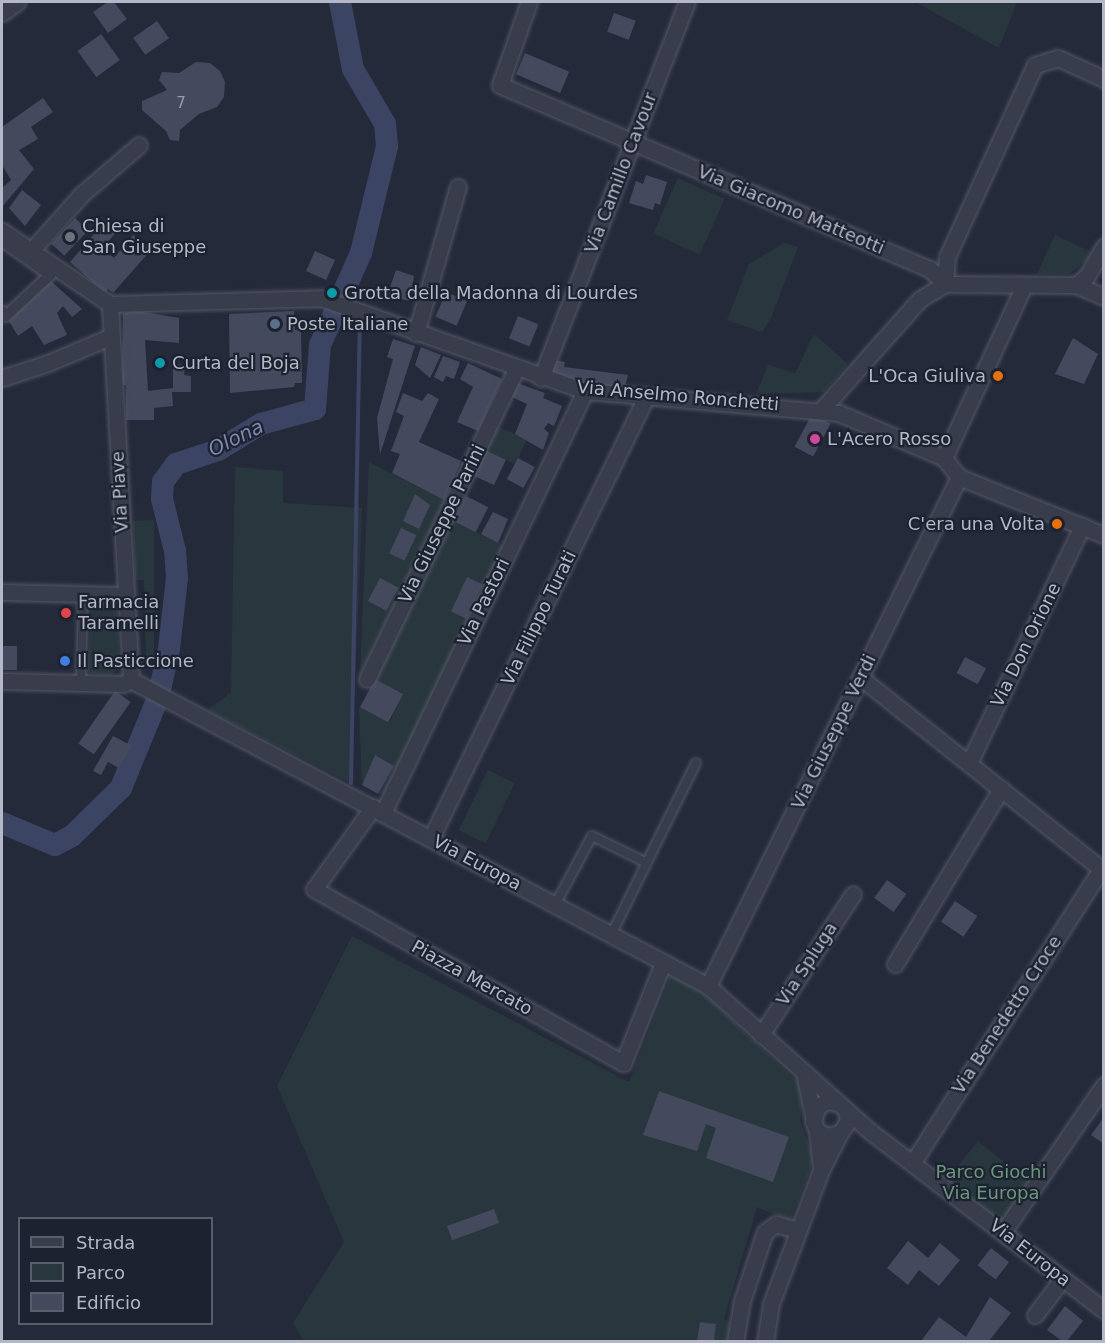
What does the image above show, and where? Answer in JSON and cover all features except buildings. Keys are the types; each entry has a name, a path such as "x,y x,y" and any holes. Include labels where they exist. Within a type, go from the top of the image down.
{"street":[{"path":"2,13 17,2"},
{"name":"Via Giacomo Matteotti","path":"529,2 500,85 930,269 945,284"},
{"name":"Via Camillo Cavour","path":"541,378 687,2"},
{"path":"945,284 947,257 1035,65 1058,58 1104,79"},
{"path":"32,251 82,194 139,145"},
{"path":"417,333 458,186"},
{"path":"2,231 110,304"},
{"path":"2,241 50,274 6,316 2,311"},
{"path":"1076,285 1087,276 1104,247"},
{"path":"822,409 920,299 945,284 1076,285 1104,297"},
{"path":"944,458 1024,286"},
{"name":"Via Anselmo Ronchetti","path":"110,304 321,298 541,378 585,391 822,409 944,458 959,477"},
{"name":"Via Piave","path":"110,304 131,680"},
{"path":"2,378 48,363 112,336"},
{"name":"Via Giuseppe Parini","path":"367,679 516,369"},
{"name":"Via Pastori","path":"378,810 585,391"},
{"name":"Via Filippo Turati","path":"431,838 646,397"},
{"path":"959,477 1104,535"},
{"name":"Via Giuseppe Verdi","path":"708,986 959,477"},
{"name":"Via Don Orione","path":"969,763 1082,526"},
{"path":"2,592 125,595"},
{"path":"861,678 1102,870"},
{"path":"2,681 123,684 131,680"},
{"name":"Via Europa","path":"131,680 708,986 871,1132 1104,1310"},
{"path":"895,964 1001,789"},
{"name":"Piazza Mercato","path":"378,810 314,889 623,1063 663,963"},
{"name":"Via Benedetto Croce","path":"913,1162 1102,870"},
{"name":"Via Spluga","path":"761,1035 853,894"},
{"path":"804,1073 817,1131 821,1170"},
{"path":"1003,1232 1104,1085"},
{"path":"765,1341 771,1304 797,1230 821,1170 842,1132 842,1107 822,1103 813,1116"},
{"path":"817,1131 827,1136 842,1132 871,1132"},
{"path":"735,1341 742,1301 765,1232 776,1224 797,1230"},
{"path":"1035,1315 1063,1278"}],"lane":[{"path":"81,683 83,594"},
{"path":"611,935 696,763"},
{"path":"555,905 592,836 647,862"}],"green space":[{"path":"915,2 1017,2 999,48"},
{"path":"678,178 725,199 700,254 653,234"},
{"path":"1055,235 1091,252 1088,259 1069,274 1037,274"},
{"path":"784,243 798,247 771,318 762,332 727,320 749,264"},
{"path":"814,334 848,364 824,392 756,394 768,365 795,373"},
{"path":"495,425 527,440 515,464 484,449"},
{"path":"369,462 444,500 360,675"},
{"path":"235,467 283,471 283,503 362,508 351,783 207,710 231,693"},
{"path":"154,520 154,656 146,657 144,580 135,580 133,521"},
{"path":"453,521 505,546 387,792 378,794 394,766 375,756 362,785 359,707 390,722 403,694 375,679"},
{"path":"96,602 109,603 118,610 119,666 112,675 92,674 88,670 91,608"},
{"path":"488,770 515,783 486,843 459,830"},
{"path":"352,936 629,1082 671,975 703,993 805,1089 800,1121 813,1156 810,1171 790,1221 757,1207 724,1319 732,1322 730,1341 304,1341 293,1323 344,1242 277,1086"},
{"name":"Parco Giochi Via Europa","path":"978,1141 1032,1184 1000,1224 946,1181"}],"waterway":[{"name":"Olona","path":"2,823 55,845 72,836 121,788 158,698 169,649 177,578 175,551 162,499 163,482 176,464 218,450 261,424 315,409 320,345 361,253 387,146 385,124 353,69 340,2"},
{"path":"351,783 360,325"}],"place":[{"name":"Chiesa di San Giuseppe","path":"70,237"},
{"name":"Grotta della Madonna di Lourdes","path":"332,293"},
{"name":"Poste Italiane","path":"275,324"},
{"name":"Curta del Boja","path":"160,363"},
{"name":"L'Oca Giuliva","path":"998,376"},
{"name":"L'Acero Rosso","path":"815,439"},
{"name":"C'era una Volta","path":"1057,524"},
{"name":"Farmacia Taramelli","path":"66,613"},
{"name":"Il Pasticcione","path":"65,661"}]}
